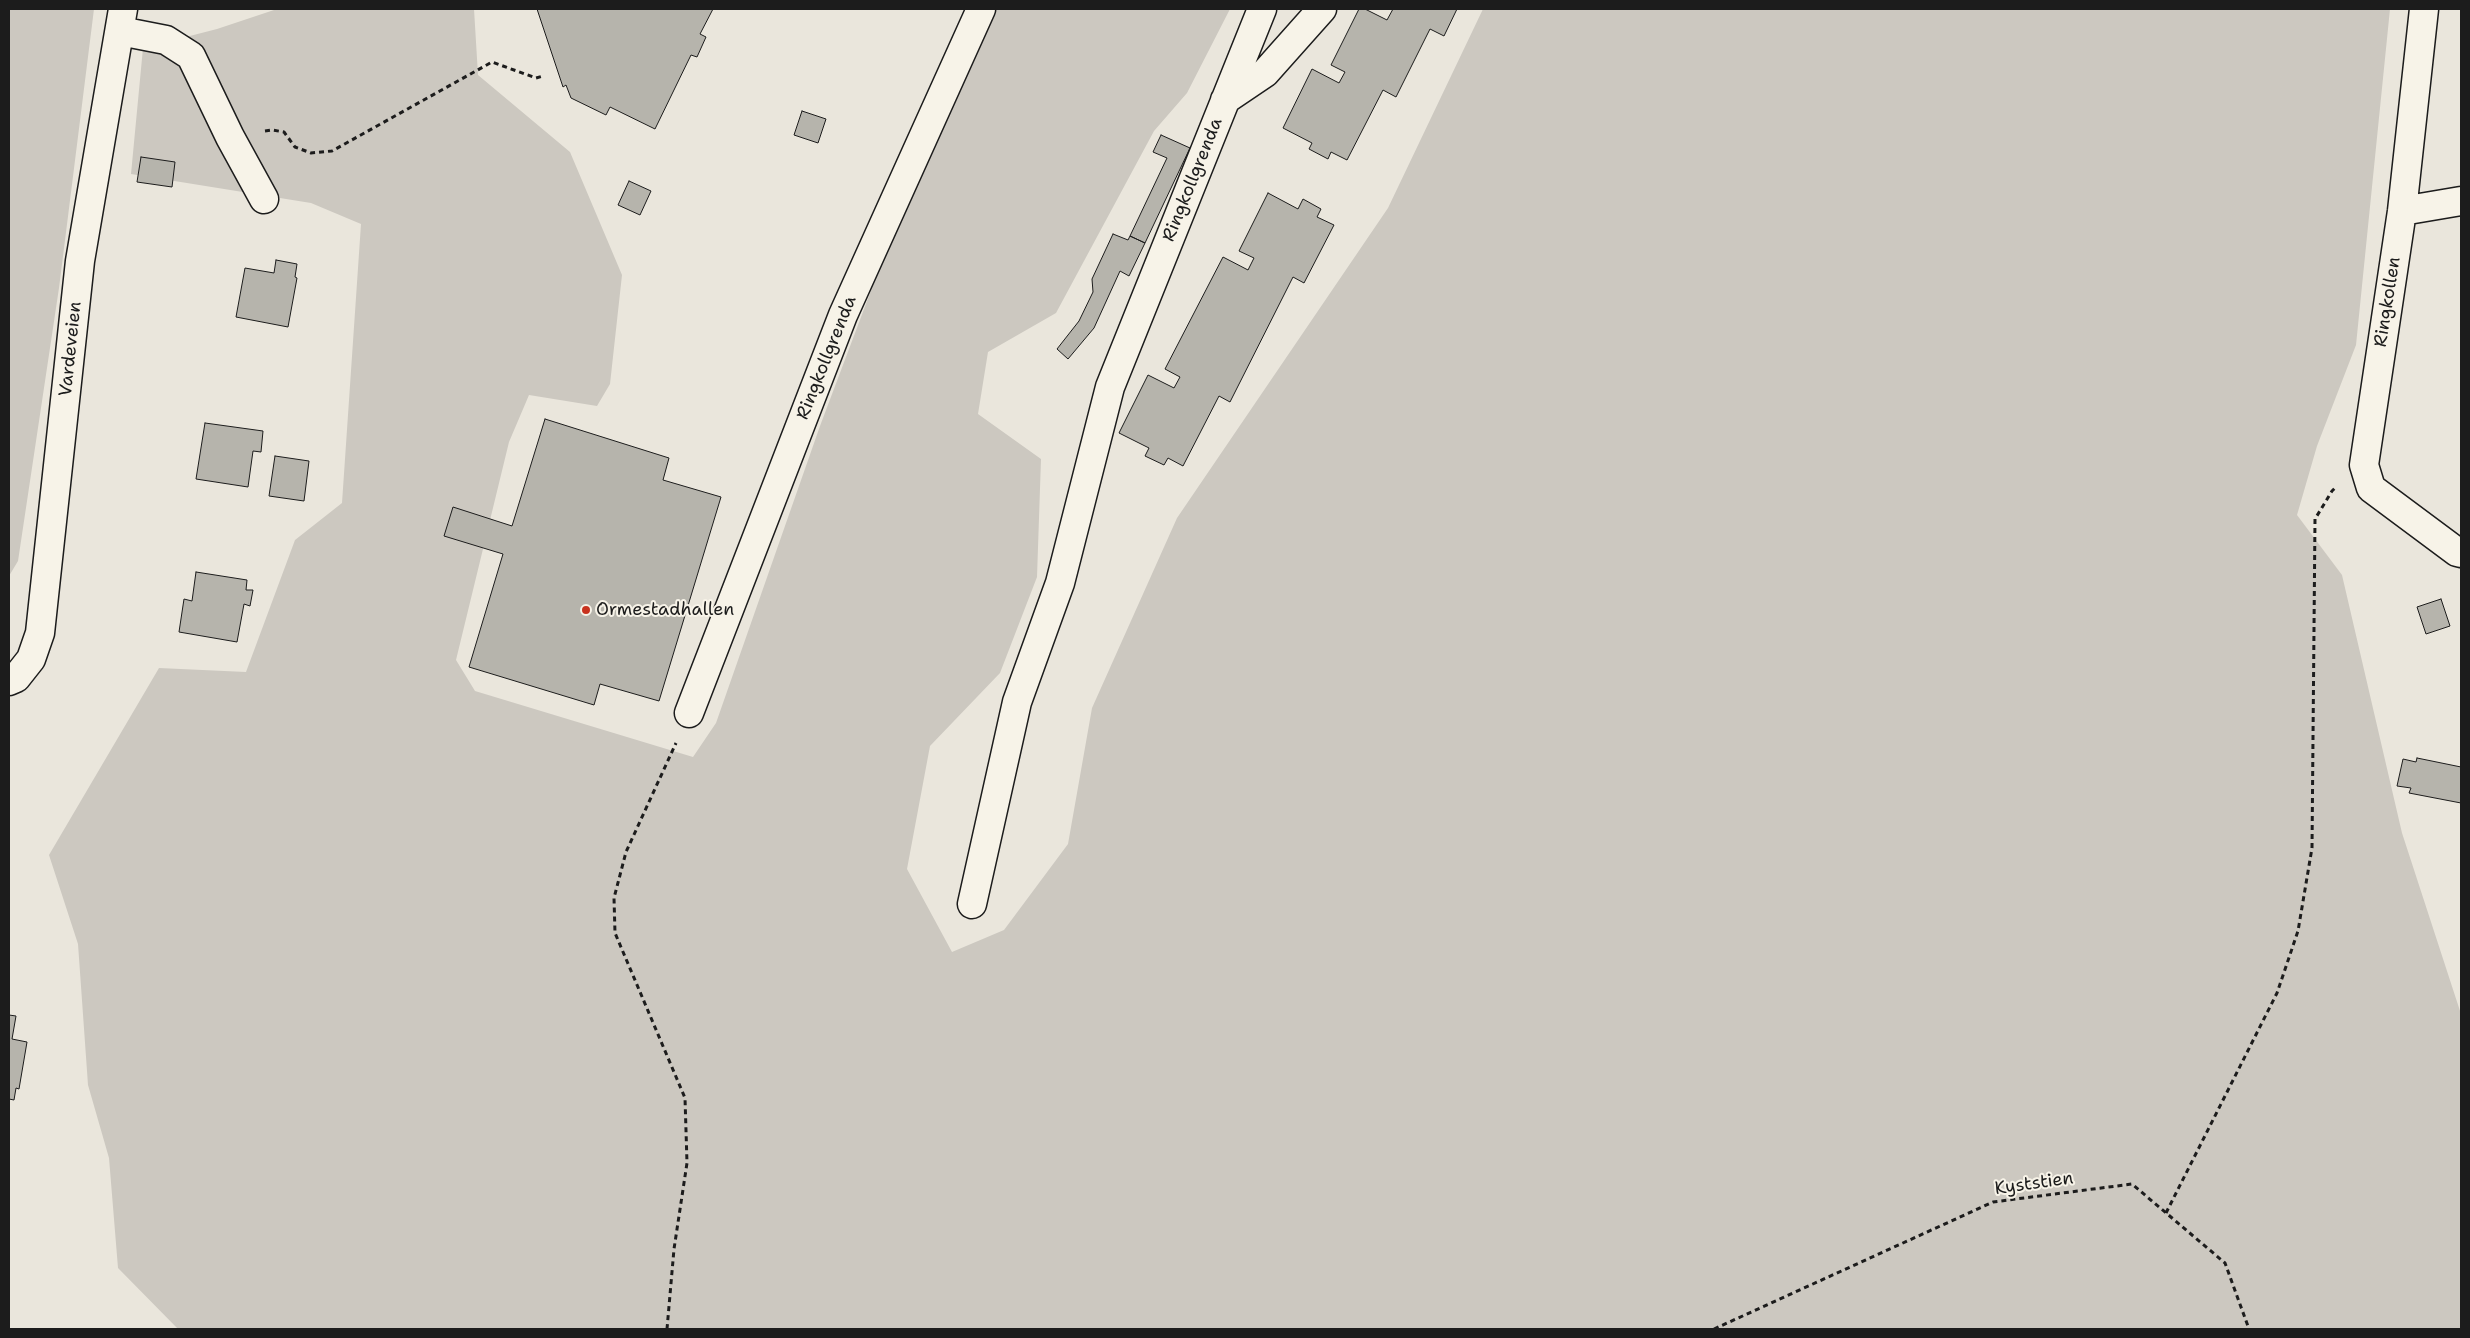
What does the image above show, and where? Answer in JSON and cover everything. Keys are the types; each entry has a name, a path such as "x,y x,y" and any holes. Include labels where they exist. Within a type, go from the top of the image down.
{"street":[{"name":"Ringkollgrenda","path":"689,713 843,316 981,9"},
{"name":"Ringkollgrenda","path":"972,904 1017,702 1060,583 1110,387 1262,9"},
{"path":"1225,100 1265,73 1322,9"},
{"name":"Ringkollen","path":"2424,9 2402,211 2364,465 2371,488 2459,552"},
{"path":"121,20 166,40 191,56 235,146 264,199"},
{"name":"Vardeveien","path":"9,681 16,678 30,658 40,633 80,261 121,20"},
{"path":"2402,211 2461,201"}],"path":[{"path":"235,146 260,132 272,130 284,132 295,147 310,152 332,151 492,62 536,78 543,76"},
{"path":"2166,1213 2277,993 2298,931 2312,848 2315,520 2332,491 2364,465"},
{"path":"666,1329 674,1249 688,1163 685,1098 615,934 614,898 626,852 689,713"},
{"name":"Kyststien","path":"1714,1329 1993,1202 2132,1184 2225,1263 2249,1329"}],"shaded area":[{"path":"9,9 94,9 59,288 18,561 9,576"},
{"path":"277,9 474,9 478,75 570,152 622,275 610,384 597,406 529,395 509,442 456,660 475,691 693,757 716,723 820,426 884,256 995,9 1230,9 1187,93 1154,131 1056,313 988,352 978,414 1041,459 1037,577 1000,673 930,746 907,869 952,952 1004,930 1068,844 1092,708 1177,518 1388,208 1483,9 2390,9 2356,345 2317,446 2297,515 2342,575 2402,833 2461,1014 2461,1329 178,1329 118,1268 109,1158 88,1085 78,944 49,855 159,668 246,672 295,540 342,503 361,224 311,203 131,174 143,48 217,29"}],"building":[{"path":"537,9 713,9 700,34 706,37 697,57 691,55 655,129 610,107 606,115 571,98 566,85 563,87"},
{"path":"1359,9 1365,9 1387,20 1393,9 1457,9 1444,36 1430,29 1396,97 1383,90 1347,160 1331,152 1328,159 1309,149 1312,143 1283,128 1312,69 1339,83 1345,72 1331,65"},
{"path":"802,111 826,119 818,143 794,135"},
{"path":"1161,135 1190,148 1145,243 1130,236 1167,158 1153,152"},
{"path":"141,157 175,162 172,187 137,182"},
{"path":"629,181 651,191 640,215 618,205"},
{"path":"1268,193 1298,209 1303,199 1321,209 1317,217 1334,225 1304,283 1293,277 1230,402 1219,396 1183,466 1168,458 1164,465 1145,456 1149,448 1119,433 1148,375 1174,388 1180,377 1165,369 1223,257 1248,270 1254,258 1239,251"},
{"path":"1113,234 1128,240 1130,236 1145,243 1129,276 1120,271 1094,328 1068,359 1057,349 1079,321 1093,292 1092,279"},
{"path":"276,260 297,264 295,277 297,278 288,327 236,317 245,268 274,273"},
{"name":"Ormestadhallen","path":"545,419 669,458 663,480 721,497 659,701 600,684 594,705 469,667 503,554 444,536 453,507 512,526"},
{"path":"205,423 263,431 261,452 253,451 248,487 196,479"},
{"path":"275,456 309,461 304,501 269,496"},
{"path":"196,572 247,580 246,590 253,590 250,606 244,604 237,642 179,632 184,599 192,601"},
{"path":"2441,599 2450,626 2426,634 2417,607"},
{"path":"2417,758 2461,767 2461,803 2409,793 2411,788 2397,786 2403,759 2416,762"},
{"path":"9,1015 16,1016 12,1039 27,1042 19,1089 16,1088 14,1100 9,1099"}],"place":[{"name":"Ormestadhallen","path":"586,610"}]}
